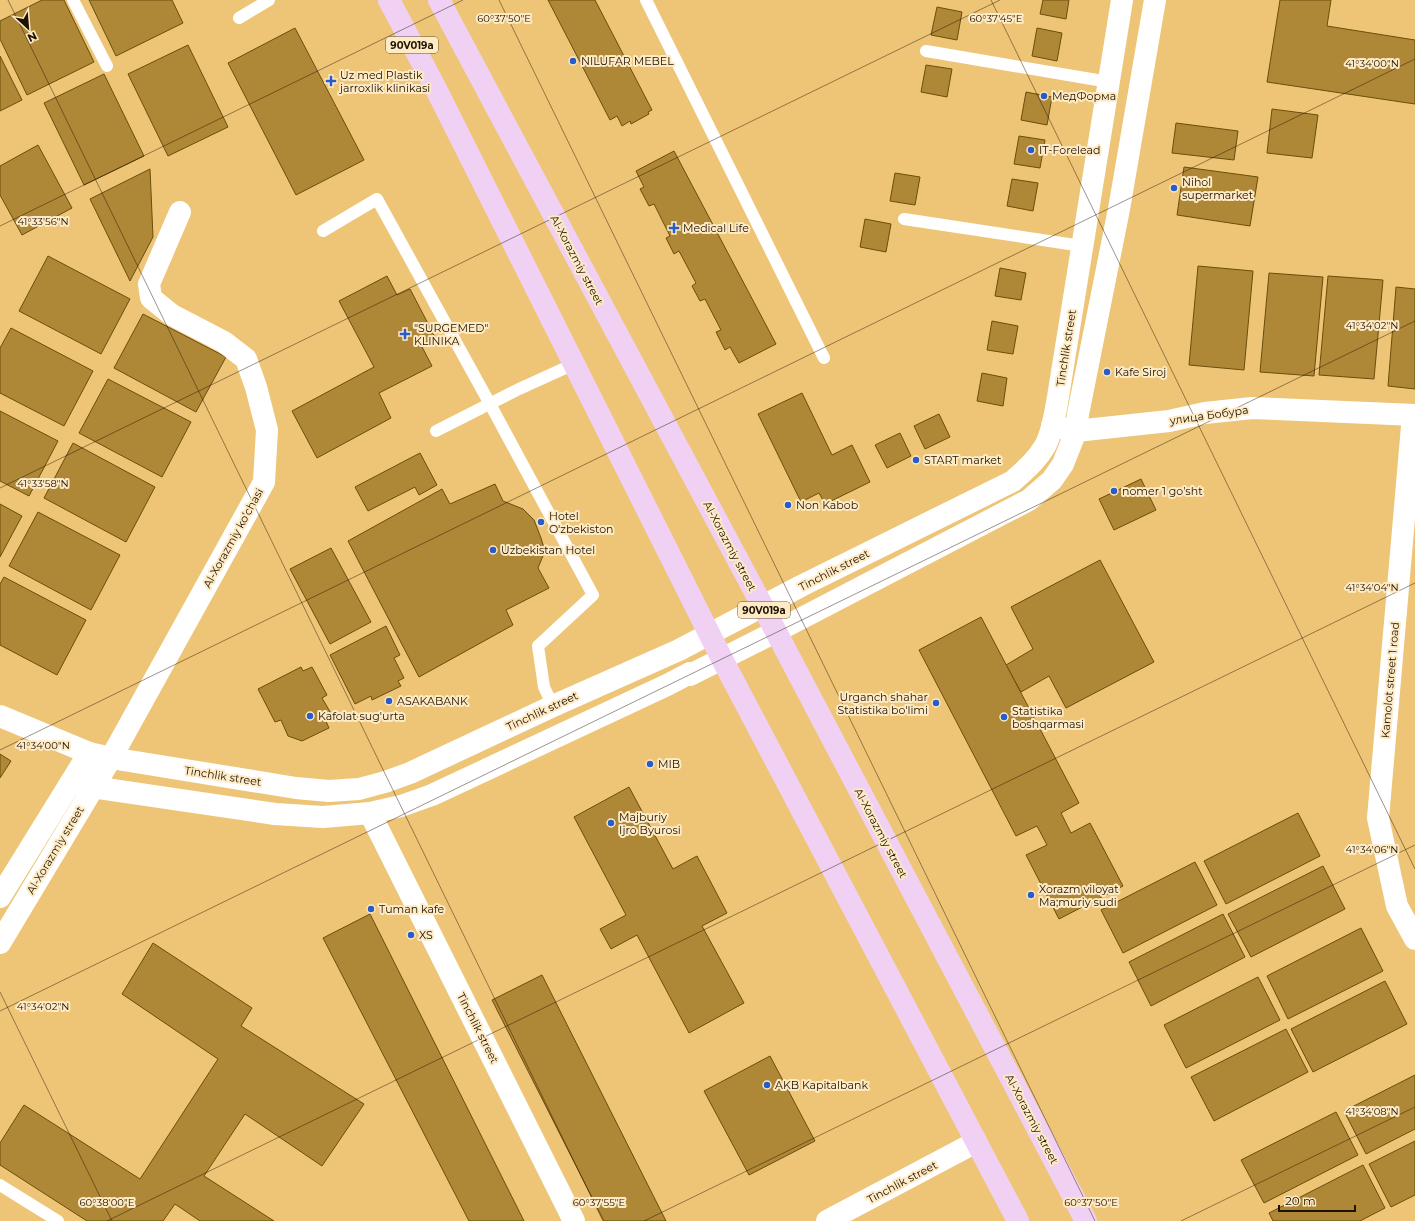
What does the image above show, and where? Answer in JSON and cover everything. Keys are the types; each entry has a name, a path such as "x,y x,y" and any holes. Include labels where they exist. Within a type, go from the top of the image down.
{"main road":[{"name":"90V019a","path":"389,0 436,89 709,634 1018,1221"},
{"name":"Al-Xorazmiy street","path":"439,0 763,607 1086,1221"},
{"name":"Tinchlik street","path":"0,716 89,753 111,758 296,788 329,791 359,789 385,782 410,772 679,650 803,585 1013,481 1030,466 1045,446 1052,426 1058,397 1122,0"},
{"path":"71,782 92,787 275,814 323,817 370,813 401,806 432,795 722,659 1029,500 1052,480 1063,464 1076,431 1078,414 1119,209 1155,0"},
{"name":"Al-Xorazmiy ko’chasi","path":"111,758 264,482 267,430 256,387 246,359 224,342 172,315 152,298 149,284 180,212"},
{"name":"улица Бобура","path":"1052,426 1076,431 1168,421 1205,413 1252,408 1414,415"},
{"name":"Kamolot street 1 road","path":"1414,415 1378,818 1415,939"},
{"name":"Al-Xorazmiy street","path":"0,897 89,753"},
{"name":"Al-Xorazmiy street","path":"0,943 92,787 111,758"},
{"name":"Tinchlik street","path":"370,813 574,1221"},
{"name":"Tinchlik street","path":"827,1221 976,1142"}],"lane":[{"path":"73,0 107,66"},
{"path":"239,18 269,0"},
{"path":"646,0 824,358"},
{"path":"926,51 1109,82"},
{"path":"323,231 377,199 490,404 592,594 538,646 544,687 553,706"},
{"path":"904,219 1082,246"},
{"path":"436,431 519,389 574,364"},
{"path":"0,1185 58,1221"}],"building":[{"path":"42,0 64,0 94,62 27,95 0,39 0,21"},
{"path":"89,0 172,0 183,23 116,56"},
{"path":"548,0 595,0 652,110 648,112 649,114 631,124 630,121 622,126 617,116 610,120"},
{"path":"1043,0 1069,0 1066,19 1040,14"},
{"path":"1280,0 1331,0 1327,26 1415,40 1415,104 1267,82"},
{"path":"937,7 962,12 957,40 931,35"},
{"path":"295,28 364,160 296,195 228,63"},
{"path":"1037,28 1062,33 1057,61 1032,56"},
{"path":"188,45 228,127 168,156 128,74"},
{"path":"0,56 22,100 0,111"},
{"path":"926,65 952,69 947,97 921,92"},
{"path":"104,74 144,156 84,185 44,103"},
{"path":"1026,92 1052,97 1047,125 1021,120"},
{"path":"1272,109 1318,115 1312,158 1267,153"},
{"path":"1176,123 1238,131 1234,160 1172,153"},
{"path":"1019,136 1045,140 1040,168 1014,164"},
{"path":"38,145 72,208 22,235 0,195 0,166"},
{"path":"674,151 776,344 739,363 730,347 725,350 716,332 721,330 705,299 700,301 692,286 696,283 679,251 674,254 666,238 670,236 654,204 649,206 640,189 644,187 636,171"},
{"path":"1184,167 1258,177 1250,226 1177,215"},
{"path":"150,169 153,237 130,281 90,199"},
{"path":"895,173 920,177 915,205 890,201"},
{"path":"1012,179 1038,183 1033,211 1007,206"},
{"path":"865,219 891,224 886,252 860,247"},
{"path":"48,256 130,299 101,354 19,311"},
{"path":"1198,266 1253,271 1244,370 1189,365"},
{"path":"1000,268 1026,273 1021,300 995,296"},
{"path":"1269,273 1323,277 1314,376 1260,372"},
{"path":"387,276 397,295 410,289 435,337 421,345 432,366 379,393 391,418 317,458 292,411 374,367 339,301"},
{"path":"1328,276 1383,280 1374,379 1319,375"},
{"path":"1396,287 1415,289 1415,389 1388,386"},
{"path":"143,314 226,357 196,412 114,368"},
{"path":"992,321 1018,326 1013,354 987,350"},
{"path":"11,328 93,371 64,426 0,393 0,348"},
{"path":"982,373 1007,378 1003,406 977,401"},
{"path":"108,379 191,422 162,477 79,433"},
{"path":"802,393 832,455 852,445 870,482 825,504 819,493 801,502 758,414"},
{"path":"0,411 58,441 29,496 0,481"},
{"path":"939,414 950,437 925,449 914,426"},
{"path":"900,433 911,456 887,468 875,445"},
{"path":"73,443 155,487 126,542 44,498"},
{"path":"420,453 437,485 419,495 415,487 368,511 355,487"},
{"path":"1141,479 1156,510 1114,530 1099,499"},
{"path":"495,484 503,501 523,509 534,520 545,551 538,568 549,588 506,610 513,625 419,677 348,541 442,489 450,504"},
{"path":"0,504 22,516 0,557"},
{"path":"38,512 120,555 91,610 9,566"},
{"path":"331,548 371,622 330,644 290,569"},
{"path":"1100,560 1154,662 1066,708 1049,676 1021,692 1006,665 1033,649 1011,607"},
{"path":"4,577 86,620 57,675 0,645 0,584"},
{"path":"981,617 1079,803 1061,813 1071,833 1090,823 1123,886 1059,919 1026,855 1047,845 1037,826 1016,836 919,650"},
{"path":"386,626 400,655 394,658 404,678 398,681 401,686 372,700 371,696 355,704 330,655"},
{"path":"301,667 303,671 312,667 327,695 322,698 332,715 325,719 329,728 302,741 288,736 281,720 275,722 258,689"},
{"path":"0,754 11,761 0,778"},
{"path":"629,787 673,869 697,856 727,913 702,926 744,1003 689,1033 637,935 611,949 600,929 626,915 574,817"},
{"path":"1298,813 1320,856 1226,904 1204,861"},
{"path":"1195,862 1217,905 1123,953 1101,910"},
{"path":"1323,866 1345,909 1251,957 1228,914"},
{"path":"370,914 524,1221 469,1221 323,938"},
{"path":"1223,914 1245,957 1151,1006 1129,962"},
{"path":"1361,928 1383,971 1288,1019 1267,976"},
{"path":"153,943 252,1008 241,1026 364,1104 322,1166 245,1114 204,1176 274,1221 200,1221 175,1204 163,1221 87,1221 0,1165 0,1143 24,1105 140,1179 218,1059 122,994"},
{"path":"542,975 666,1221 604,1221 492,1000"},
{"path":"1258,977 1280,1020 1186,1068 1164,1025"},
{"path":"1385,981 1407,1024 1313,1072 1291,1029"},
{"path":"1286,1029 1308,1072 1214,1121 1191,1077"},
{"path":"770,1056 815,1141 749,1175 704,1091"},
{"path":"1415,1075 1415,1129 1366,1154 1344,1111"},
{"path":"1336,1112 1358,1155 1264,1203 1241,1160"},
{"path":"1415,1141 1415,1195 1391,1207 1369,1164"},
{"path":"1363,1165 1385,1208 1360,1221 1273,1221 1269,1213"}],"place":[{"name":"NILUFAR MEBEL","path":"573,61"},
{"name":"Uz med Plastik jarroxlik klinikasi","path":"331,81"},
{"name":"МедФорма","path":"1044,96"},
{"name":"IT-Forelead","path":"1031,150"},
{"name":"Nihol supermarket","path":"1174,188"},
{"name":"Medical Life","path":"674,228"},
{"name":"\"SURGEMED\" KLINIKA","path":"405,334"},
{"name":"Kafe Siroj","path":"1107,372"},
{"name":"START market","path":"916,460"},
{"name":"nomer 1 go’sht","path":"1114,491"},
{"name":"Non Kabob","path":"788,505"},
{"name":"Hotel O'zbekiston","path":"541,522"},
{"name":"Uzbekistan Hotel","path":"493,550"},
{"name":"ASAKABANK","path":"389,701"},
{"name":"Urganch shahar Statistika bo'limi","path":"936,703"},
{"name":"Kafolat sug'urta","path":"310,716"},
{"name":"Statistika boshqarmasi","path":"1004,717"},
{"name":"MIB","path":"650,764"},
{"name":"Majburiy Ijro Byurosi","path":"611,823"},
{"name":"Xorazm viloyat Ma;muriy sudi","path":"1031,895"},
{"name":"Tuman kafe","path":"371,909"},
{"name":"XS","path":"411,935"},
{"name":"AKB Kapitalbank","path":"767,1085"}]}
